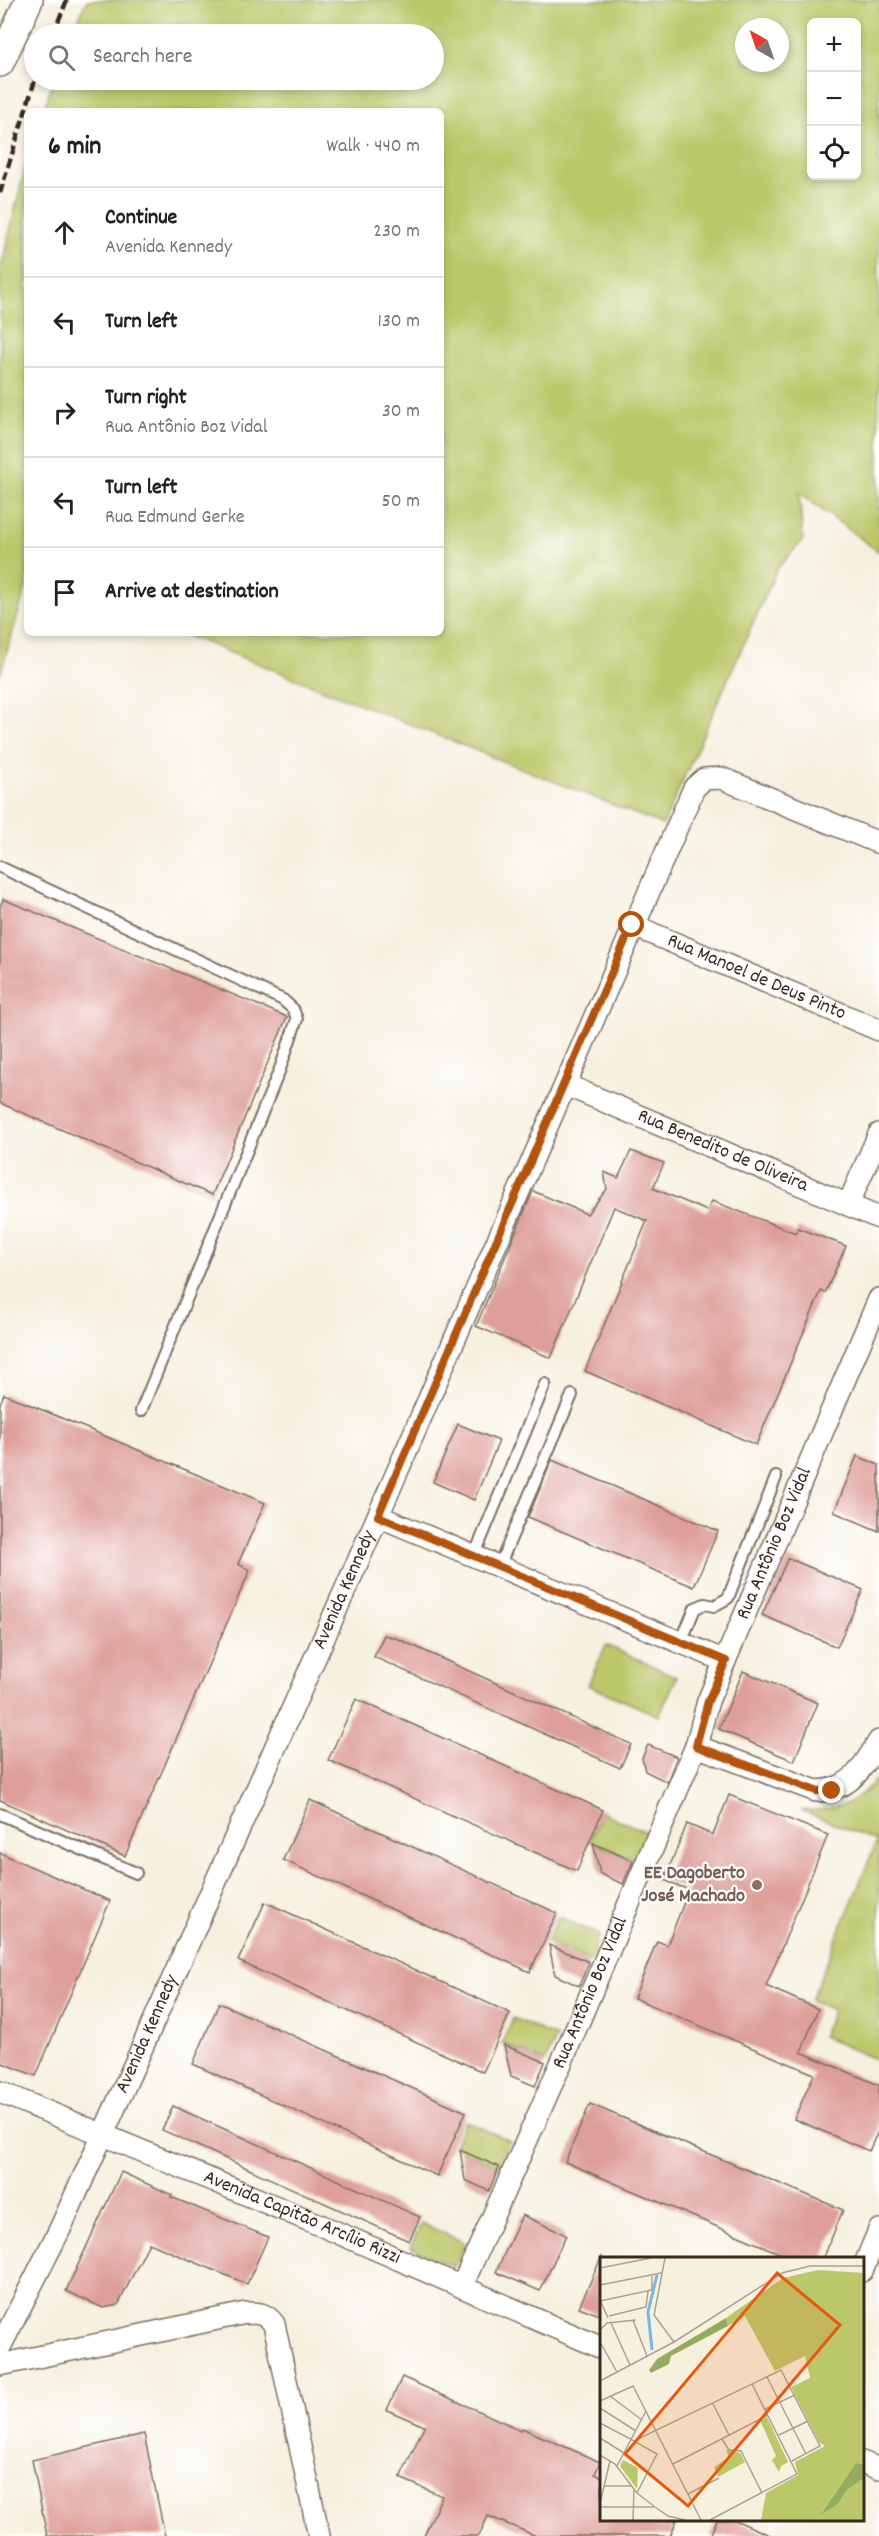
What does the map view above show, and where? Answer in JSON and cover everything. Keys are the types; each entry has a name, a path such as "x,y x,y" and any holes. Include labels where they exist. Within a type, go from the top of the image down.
{"street":[{"path":"0,63 29,0"},
{"name":"Avenida Kennedy","path":"0,2347 60,2229 378,1516 566,1085 632,925 694,788 704,779 721,778 879,843"},
{"name":"Rua Manoel de Deus Pinto","path":"632,925 879,1030"},
{"name":"Rua Benedito de Oliveira","path":"566,1085 879,1218"},
{"path":"848,1205 879,1134"},
{"name":"Rua Antônio Boz Vidal","path":"462,2286 571,2042 696,1746 708,1701 879,1299"},
{"path":"378,1516 500,1564 726,1661"},
{"path":"696,1746 816,1791 832,1791 857,1774 879,1742"},
{"name":"Avenida Capitão Arcílio Rizzi","path":"0,2092 462,2286 600,2347"},
{"path":"864,2266 879,2230"},
{"path":"0,2365 246,2313 260,2313 269,2317 274,2324 319,2536"},
{"path":"864,2463 879,2469"}],"lane":[{"path":"0,867 135,928 283,1000 293,1009 297,1019 280,1069 141,1411"},
{"path":"475,1554 546,1384"},
{"path":"500,1564 572,1395"},
{"path":"681,1642 695,1608 705,1604 714,1606 728,1598 776,1477"},
{"path":"0,1814 136,1873"}],"green space":[{"path":"87,0 879,0 879,552 799,493 803,540 777,569 663,825 189,636 444,636 444,108 44,108 50,90 444,90 444,24 76,24"},
{"path":"24,172 24,594 0,675 0,272"},
{"path":"606,1645 677,1677 659,1716 588,1685"},
{"path":"879,1776 879,2061 822,2036 833,2010 811,2000 877,1841 801,1810 835,1808 854,1800"},
{"path":"603,1813 646,1832 633,1860 590,1841"},
{"path":"559,1917 600,1935 590,1961 547,1942"},
{"path":"513,2018 556,2037 545,2062 502,2043"},
{"path":"465,2121 510,2141 499,2167 454,2146"},
{"path":"421,2223 466,2243 454,2267 410,2247"}],"building":[{"path":"3,899 287,1017 212,1195 0,1103 0,907"},
{"path":"631,1151 664,1163 653,1188 707,1211 712,1201 796,1233 798,1228 846,1246 825,1293 821,1291 756,1445 585,1371 647,1221 614,1207 551,1358 476,1326 533,1191 587,1214 607,1189 604,1172 618,1178"},
{"path":"4,1394 265,1503 238,1564 250,1570 125,1856 0,1800 0,1404"},
{"path":"458,1424 499,1441 474,1500 433,1482"},
{"path":"857,1456 879,1465 879,1531 834,1512"},
{"path":"552,1460 718,1531 694,1587 528,1517"},
{"path":"788,1558 863,1590 837,1647 762,1615"},
{"path":"384,1635 396,1638 631,1744 620,1768 374,1657"},
{"path":"743,1671 818,1703 794,1761 719,1729"},
{"path":"356,1699 603,1810 577,1871 328,1760"},
{"path":"648,1745 677,1757 667,1782 645,1771 642,1758"},
{"path":"729,1795 828,1835 766,1986 818,2009 801,2052 879,2085 879,2129 869,2151 794,2119 814,2074 634,1998 657,1941 667,1945 689,1890 664,1880 687,1824 713,1835"},
{"path":"310,1800 557,1913 530,1972 283,1860"},
{"path":"593,1843 633,1861 623,1884 600,1874"},
{"path":"0,1853 110,1901 36,2076 0,2062"},
{"path":"265,1902 510,2013 483,2072 238,1961"},
{"path":"549,1945 589,1962 579,1986 555,1975"},
{"path":"219,2003 466,2112 437,2176 193,2064"},
{"path":"504,2045 545,2062 535,2086 511,2076"},
{"path":"590,2104 843,2210 824,2257 788,2257 565,2162"},
{"path":"173,2106 420,2217 409,2241 162,2130"},
{"path":"460,2150 499,2167 489,2191 465,2180"},
{"path":"121,2172 172,2195 171,2197 268,2237 247,2284 149,2243 118,2305 103,2308 66,2291"},
{"path":"522,2215 566,2235 540,2291 496,2272"},
{"path":"600,2260 600,2315 579,2307"},
{"path":"402,2377 600,2462 595,2474 600,2476 600,2521 677,2521 670,2536 536,2536 488,2516 479,2536 424,2536 442,2496 400,2478 424,2426 387,2410"},
{"path":"144,2434 165,2536 47,2536 32,2460"},
{"path":"717,2521 737,2521 772,2536 710,2536"}],"railway":[{"path":"57,24 67,0"},
{"path":"26,108 32,90"},
{"path":"0,193 24,116"}],"place":[{"name":"EE Dagoberto José Machado","path":"757,1885"}],"route":[{"path":"632,925 566,1085 378,1516 500,1564 726,1661 708,1701 696,1746 816,1791 832,1791"}]}
